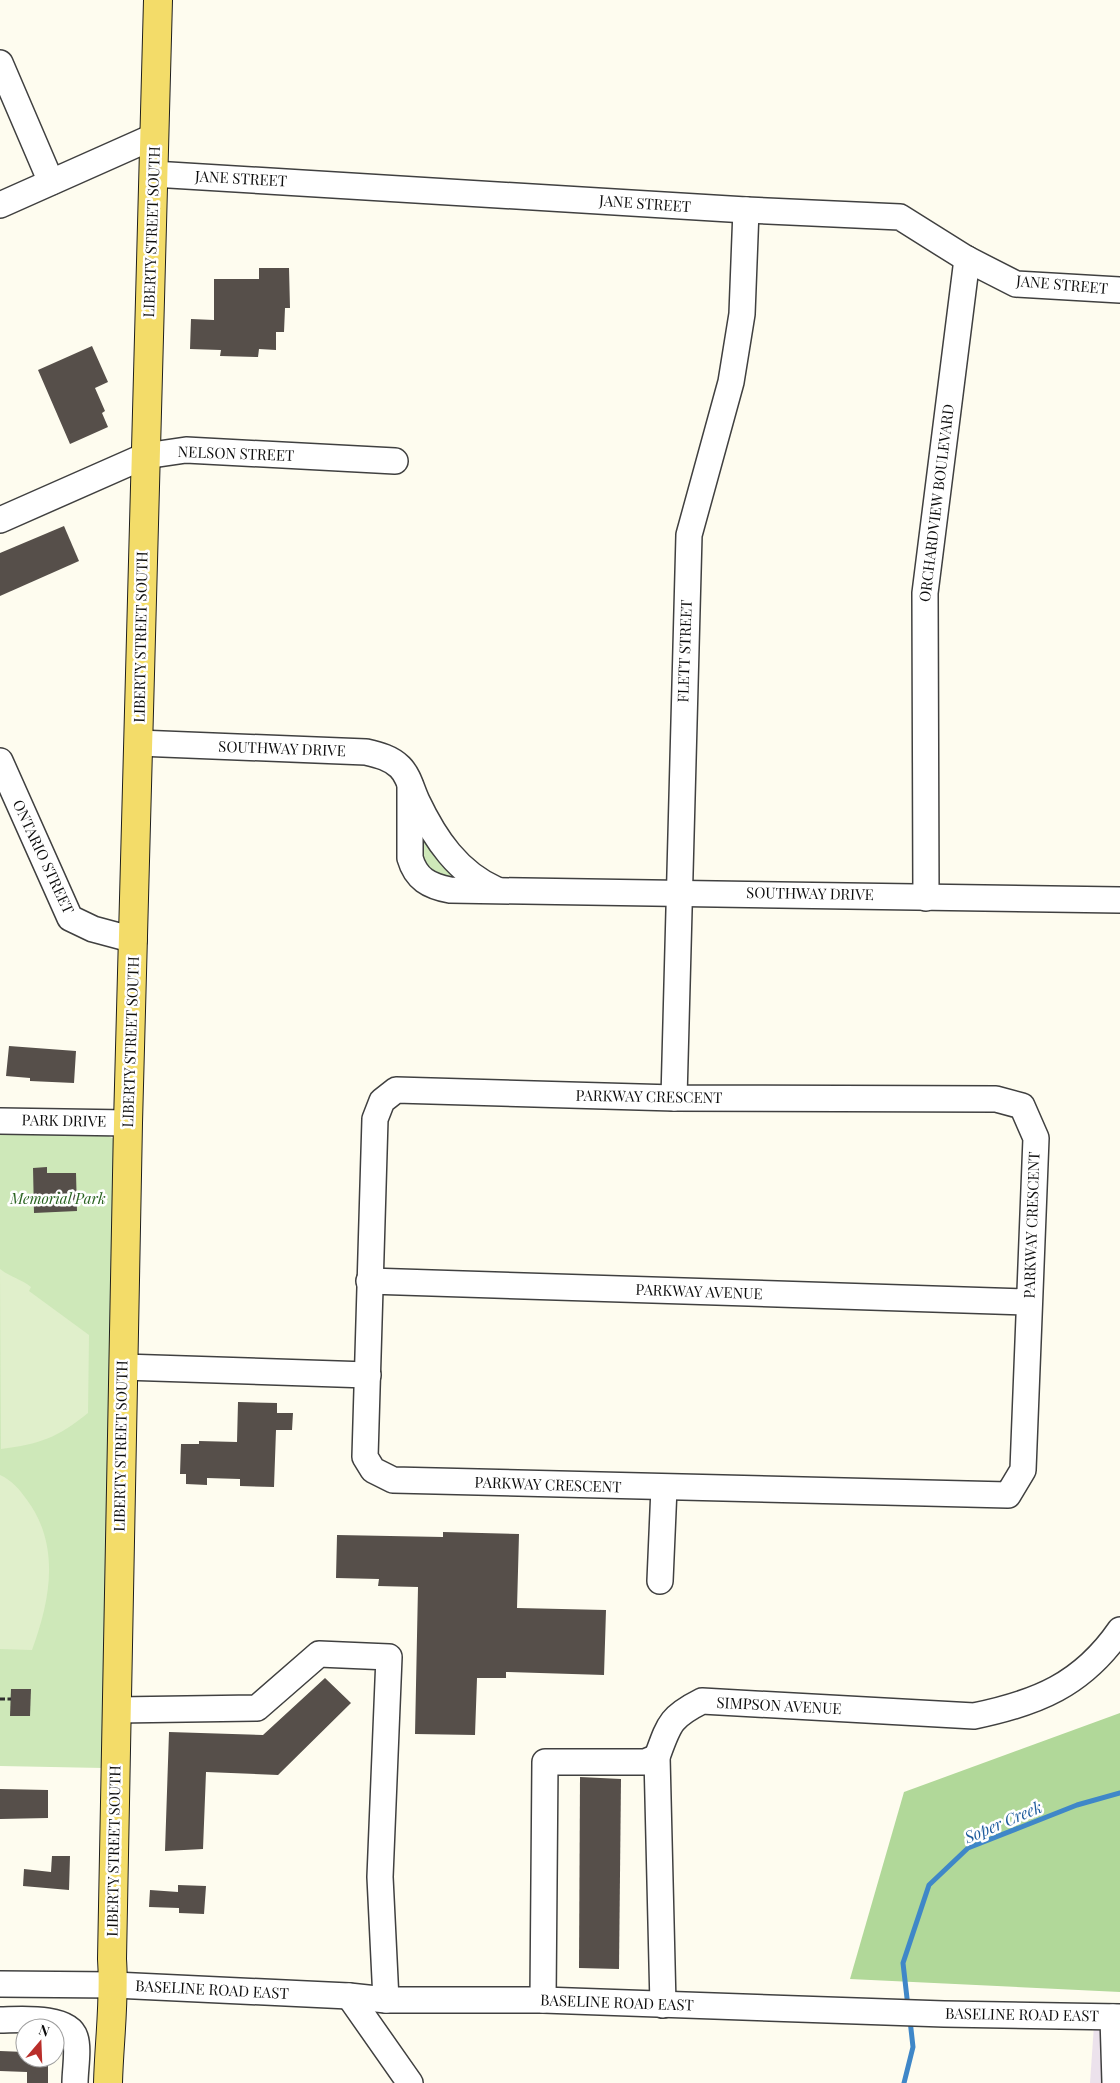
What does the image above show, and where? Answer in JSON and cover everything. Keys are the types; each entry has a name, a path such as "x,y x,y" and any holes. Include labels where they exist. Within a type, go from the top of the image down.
{"main road":[{"name":"LIBERTY STREET SOUTH","path":"108,2083 110,2021 114,1985 112,1959 128,1123 134,940 144,456 158,0"}],"street":[{"path":"0,63 51,182"},
{"path":"0,205 155,136"},
{"name":"JANE STREET","path":"153,174 746,210 900,217 967,259 1016,284 1120,290"},
{"name":"FLETT STREET","path":"674,1098 688,535 731,382 742,314 746,210"},
{"name":"ORCHARDVIEW BOULEVARD","path":"926,898 925,593 967,259"},
{"name":"NELSON STREET","path":"0,520 144,456 186,450 395,461"},
{"name":"SOUTHWAY DRIVE","path":"138,743 366,752 392,760 402,768 430,827 442,846 473,877 500,891"},
{"name":"ONTARIO STREET","path":"0,761 70,918 93,928 134,940"},
{"name":"SOUTHWAY DRIVE","path":"410,785 410,858 417,875 426,882 450,890 1120,900"},
{"name":"PARKWAY CRESCENT","path":"396,1090 674,1098 996,1099 1022,1106 1036,1138 1023,1470 1008,1495 393,1480 373,1470 365,1457 369,1281 375,1119 382,1101 396,1090"},
{"name":"PARK DRIVE","path":"0,1121 128,1123"},
{"name":"PARKWAY AVENUE","path":"369,1281 1029,1302"},
{"path":"123,1367 368,1375"},
{"path":"660,1581 664,1488"},
{"name":"SIMPSON AVENUE","path":"663,2004 657,1757 666,1732 679,1713 702,1702 974,1716 1009,1709 1043,1697 1081,1673 1107,1649 1120,1630"},
{"path":"117,1710 257,1708 319,1654 389,1657 380,1877 386,2000"},
{"path":"543,2000 546,1762 645,1762 657,1757"},
{"name":"BASELINE ROAD EAST","path":"0,1984 114,1985 349,1996 386,2000 543,2000 944,2014 1117,2017"},
{"path":"349,1996 410,2083"},
{"path":"1114,2083 1117,2017"},
{"path":"0,2020 53,2021 73,2031 76,2039 75,2083"}],"path":[{"path":"0,1699 11,1699"}],"shaded area":[{"path":"1094,2025 1120,2030 1120,2083 1090,2083"}],"green space":[{"path":"422,842 428,842 455,875 455,878 434,876 422,858"},
{"name":"Memorial Park","path":"0,1131 103,1133 114,1139 103,1768 0,1766"},
{"path":"0,1269 31,1287 29,1291 89,1335 88,1413 48,1439 1,1449"},
{"path":"0,1475 9,1480 27,1500 38,1518 45,1536 49,1574 47,1593 44,1612 32,1650 0,1649"},
{"path":"1120,1713 1120,1992 850,1979 904,1792"}],"building":[{"path":"259,268 289,268 290,308 285,308 284,332 276,332 276,350 259,349 258,357 220,356 221,350 190,349 191,319 214,320 214,279 259,279"},
{"path":"92,346 108,382 95,388 105,411 102,413 108,427 70,444 38,370"},
{"path":"64,526 79,561 0,596 0,553"},
{"path":"9,1046 76,1051 74,1083 30,1081 30,1078 6,1076"},
{"path":"47,1167 47,1173 76,1173 77,1211 34,1213 33,1168"},
{"path":"238,1402 277,1403 277,1413 293,1413 292,1430 276,1430 274,1487 240,1486 240,1479 207,1478 207,1485 186,1484 186,1474 180,1474 181,1444 199,1444 199,1441 237,1442"},
{"path":"443,1532 519,1534 517,1608 606,1610 604,1675 506,1672 506,1678 477,1678 475,1735 415,1734 418,1587 378,1586 379,1579 336,1578 337,1535 443,1537"},
{"path":"325,1678 351,1703 278,1775 206,1772 203,1849 165,1851 169,1732 263,1735"},
{"path":"11,1689 31,1689 30,1716 10,1716"},
{"path":"580,1777 621,1779 619,1969 579,1968"},
{"path":"0,1789 48,1790 48,1818 0,1819"},
{"path":"52,1856 70,1856 69,1890 23,1886 24,1869 51,1872"},
{"path":"178,1885 206,1886 204,1914 179,1913 179,1908 149,1907 150,1890 178,1892"},
{"path":"0,2051 15,2052 15,2068 48,2068 48,2083 27,2083 27,2072 0,2071"}],"waterway":[{"name":"Soper Creek","path":"908,2007 903,1963 929,1885 968,1848 1077,1805 1120,1793"},
{"name":"Soper Creek","path":"904,2083 913,2047 910,2020"}]}
